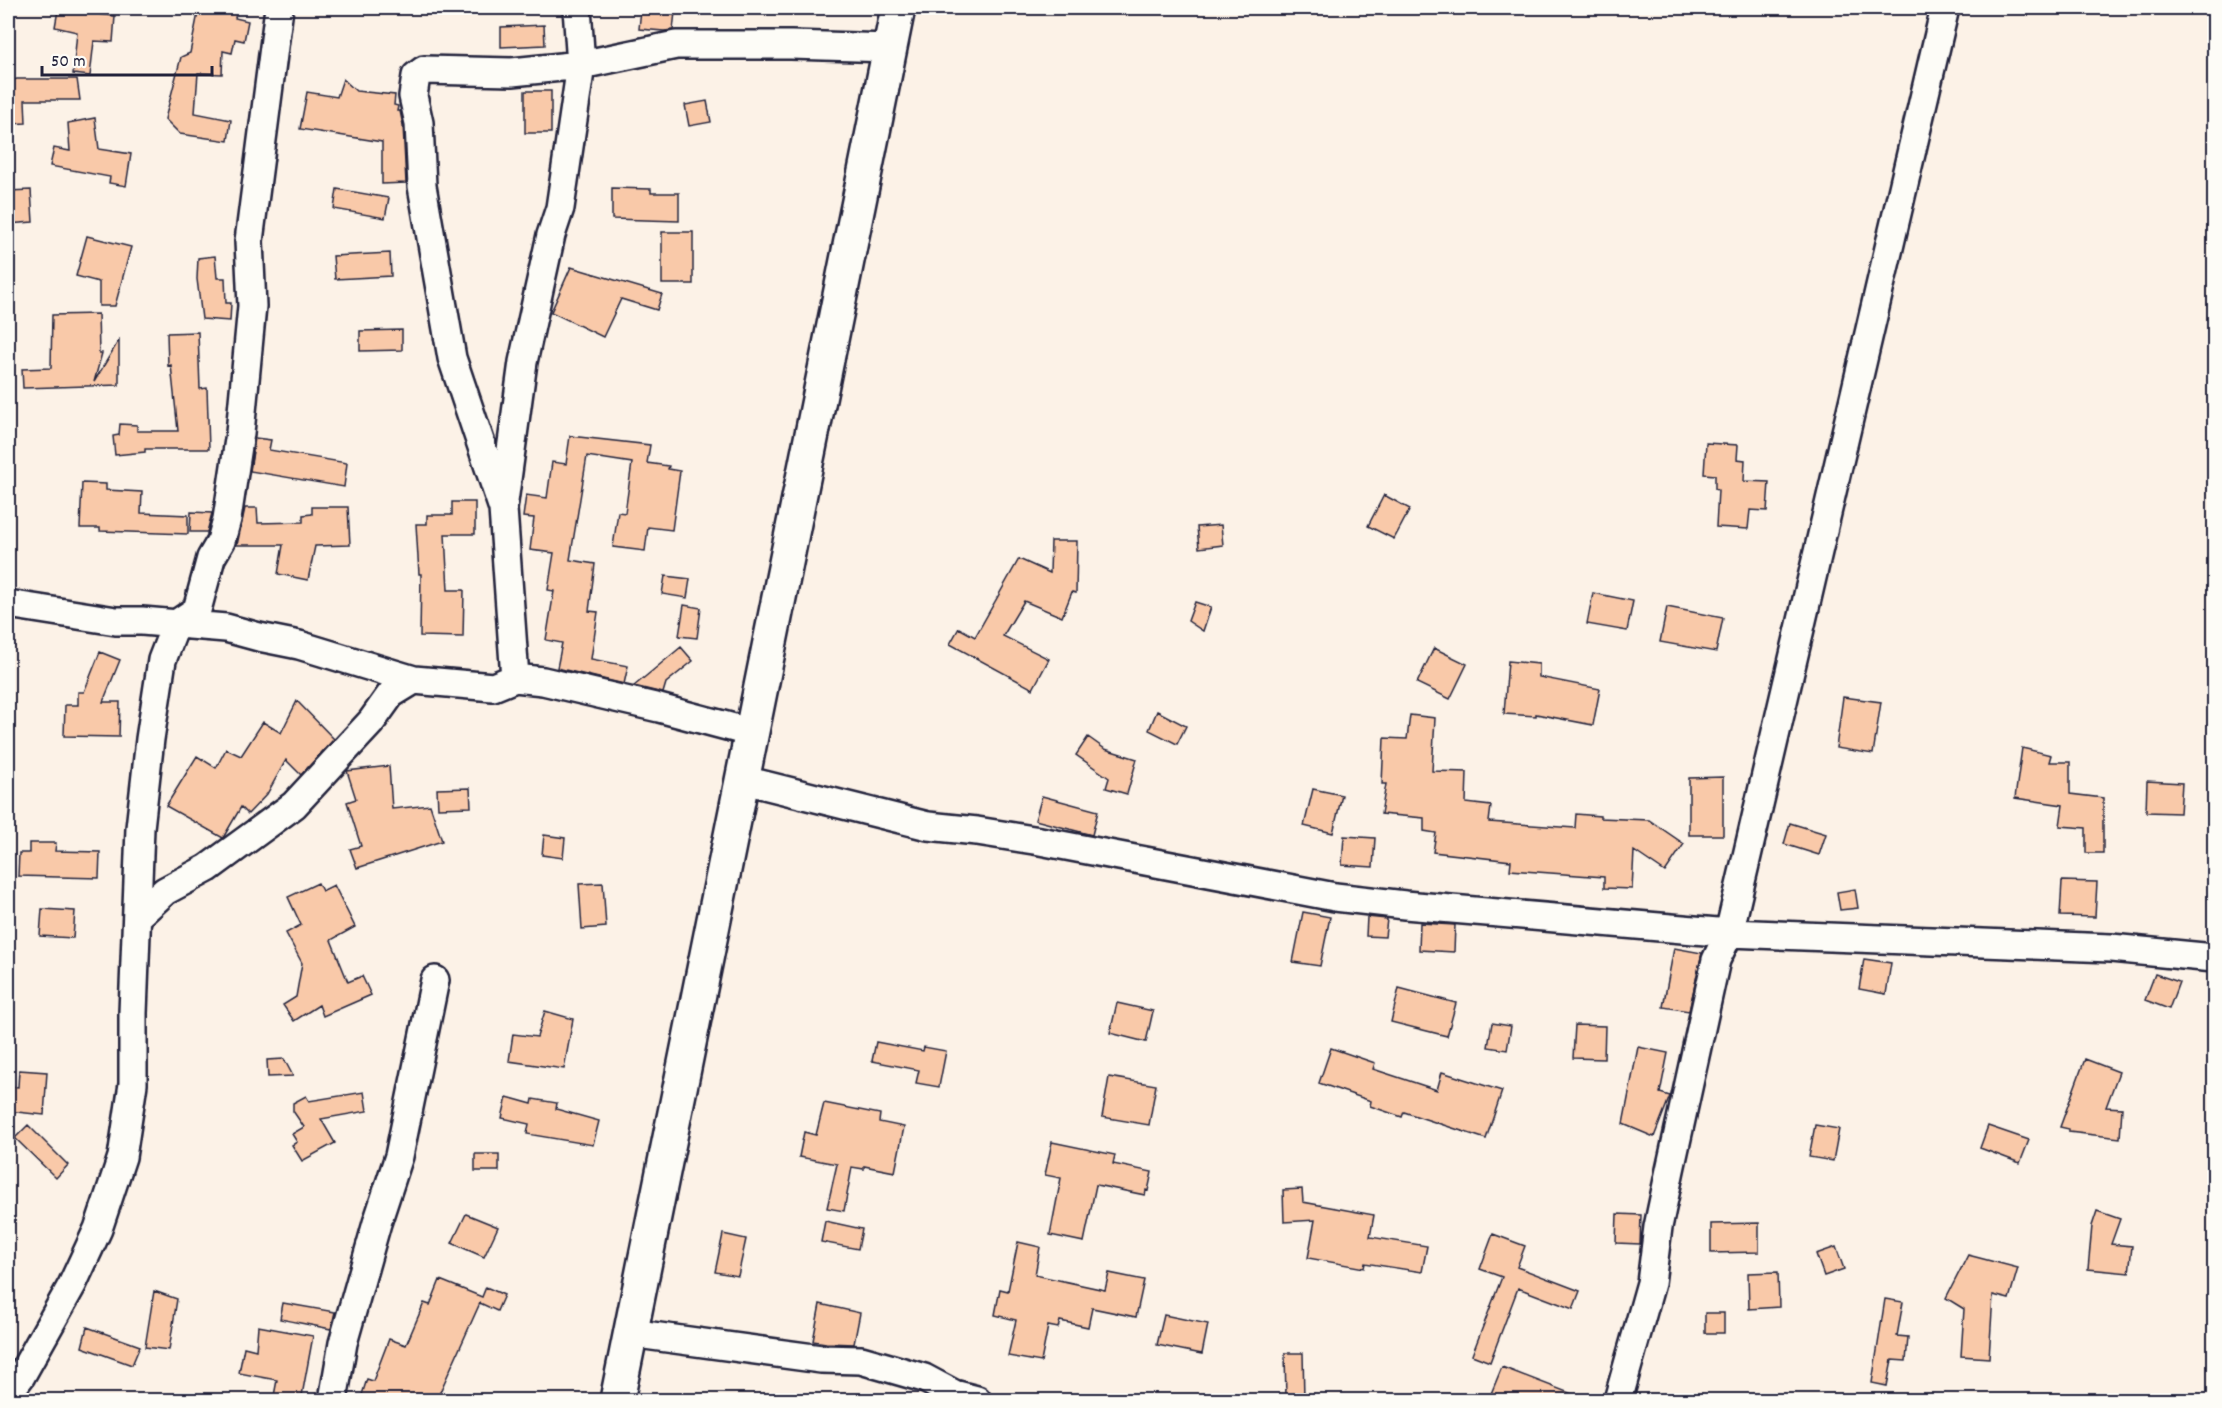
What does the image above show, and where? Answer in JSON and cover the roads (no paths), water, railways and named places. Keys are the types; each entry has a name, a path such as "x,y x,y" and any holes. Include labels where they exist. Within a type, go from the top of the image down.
{"highway":[{"path":"617,1401 898,8"}],"street":[{"path":"8,1393 21,1376 72,1285 98,1229 122,1156 133,1084 133,1013 140,828 150,739 162,660 176,624 197,610 211,558 221,541 227,519 240,433 252,306 249,241 279,8"},
{"path":"515,678 503,508 523,362 551,235 560,208 581,65 577,8"},
{"path":"1618,1401 1651,1283 1670,1170 1716,960 1729,933 1945,8"},
{"path":"503,508 452,358 423,186 419,123 413,96 416,76 424,70 512,72 581,65 676,45 890,48"},
{"path":"8,604 116,621 226,628 299,645 414,680 493,687 515,678 587,690 753,733"},
{"path":"137,917 165,891 208,868 294,805 371,722 391,694 414,680"},
{"path":"744,780 928,826 1016,837 1335,897 1729,933 2111,948 2214,958"},
{"path":"333,1401 343,1343 377,1223 399,1156 435,980"},
{"path":"630,1333 821,1359 861,1360 924,1377 954,1394 977,1401"}]}
